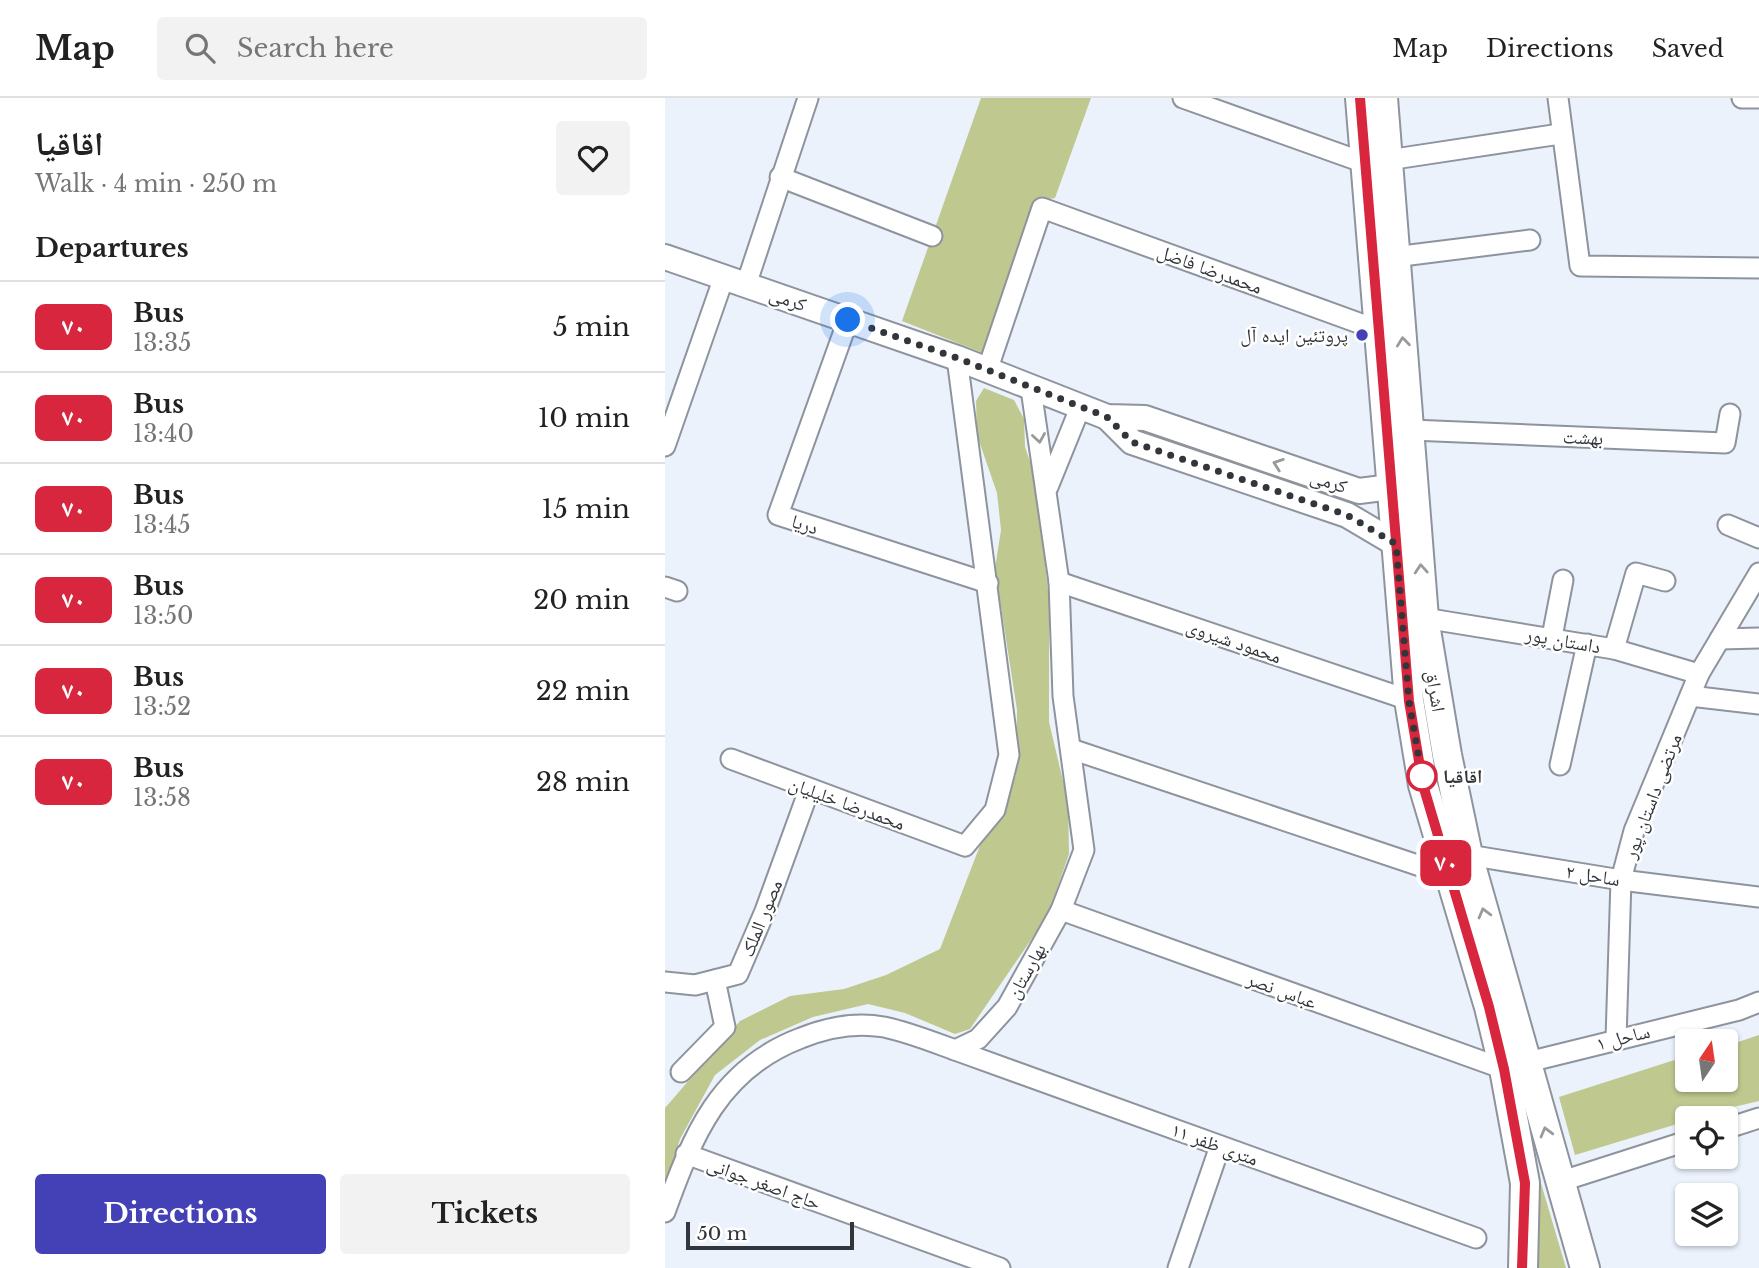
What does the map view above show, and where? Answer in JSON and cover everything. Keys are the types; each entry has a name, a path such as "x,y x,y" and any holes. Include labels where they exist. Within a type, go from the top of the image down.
{"main road":[{"name":"اشراق","path":"1360,98 1376,162 1394,257 1411,430 1424,618 1447,755 1468,855 1504,989 1516,1065 1525,1183 1523,1268"},
{"name":"اشراق","path":"1383,98 1376,162 1378,330 1409,701 1423,785 1450,876 1559,1182 1584,1268"}],"street":[{"path":"665,446 780,177 807,98"},
{"path":"1183,98 1376,162 1560,134"},
{"path":"1558,98 1560,134 1580,266 1759,268"},
{"path":"1742,98 1759,98"},
{"path":"780,177 932,236"},
{"name":"محمدرضا فاضل","path":"987,371 1042,208 1378,330"},
{"path":"1394,257 1530,240"},
{"name":"کرمی","path":"665,257 957,358 1107,417 1145,418 1359,491 1391,486"},
{"name":"دریا","path":"848,320 778,515 988,583"},
{"path":"957,358 988,583"},
{"name":"بهارستان","path":"955,1050 978,1039 1007,1007 1061,910 1084,850 1063,696 1059,582 1031,389"},
{"path":"1047,488 1080,408"},
{"name":"بهشت","path":"1411,430 1724,443 1730,414"},
{"name":"کرمی","path":"1107,417 1132,442 1347,515 1396,544"},
{"path":"1728,525 1759,538"},
{"path":"1615,649 1636,573 1665,581"},
{"name":"مرتضی داستان پور","path":"1616,1039 1622,880 1634,831 1699,674 1759,573"},
{"path":"1552,638 1563,580"},
{"name":"محمود شیروی","path":"1059,582 1409,701"},
{"name":"محمدرضا خلیلیان","path":"731,759 965,846 995,810 1009,755 988,583"},
{"name":"داستان پور","path":"1424,618 1615,649 1699,674"},
{"path":"1720,639 1759,638"},
{"path":"1560,765 1587,644"},
{"path":"1691,696 1759,704"},
{"path":"1071,749 1450,876"},
{"name":"مصور الملک","path":"665,982 695,985 739,974 809,790"},
{"name":"ساحل ۲","path":"1468,855 1622,880 1759,897"},
{"name":"عباس نصر","path":"1061,910 1516,1065"},
{"path":"681,1072 725,1027 715,981"},
{"name":"ساحل ۱","path":"1516,1065 1739,1010 1759,1002"},
{"path":"665,1212 686,1154 701,1124 733,1079 777,1047 832,1026 883,1027 955,1050"},
{"name":"۱۱ متری ظفر","path":"955,1050 1476,1238"},
{"path":"1738,1125 1759,1118"},
{"path":"1178,1268 1220,1146"},
{"path":"1559,1182 1675,1146"},
{"name":"حاج اصغر جوانی","path":"686,1154 1000,1268"}],"green space":[{"path":"981,98 1091,98 1055,198 1039,201 983,353 902,321"},
{"path":"984,388 1014,400 1024,419 1025,447 1036,479 1049,600 1049,722 1068,802 1069,854 1048,915 970,1029 955,1034 905,1013 868,1004 813,1017 760,1040 715,1075 680,1139 665,1189 665,1108 740,1021 790,996 844,989 886,975 940,949 981,843 999,816 1016,775 1017,710 995,568 1001,530 997,493 977,435 976,401"},
{"path":"1759,1035 1759,1101 1738,1106 1675,1106 1675,1125 1575,1155 1559,1097 1675,1060 1675,1092 1738,1092 1738,1042"},
{"path":"1530,1146 1566,1268 1533,1268"}],"bus line":[{"name":"۷۰","path":"1360,98 1409,701 1423,785 1489,1007 1504,1069 1525,1183 1525,1258 1522,1268"}],"place":[{"name":"پروتئین ایده آل","path":"1362,335"},
{"name":"اقاقیا","path":"1422,776"}],"route":[{"path":"848,320 957,358 1107,417 1132,442 1347,515 1396,544 1409,701 1422,776"}]}
